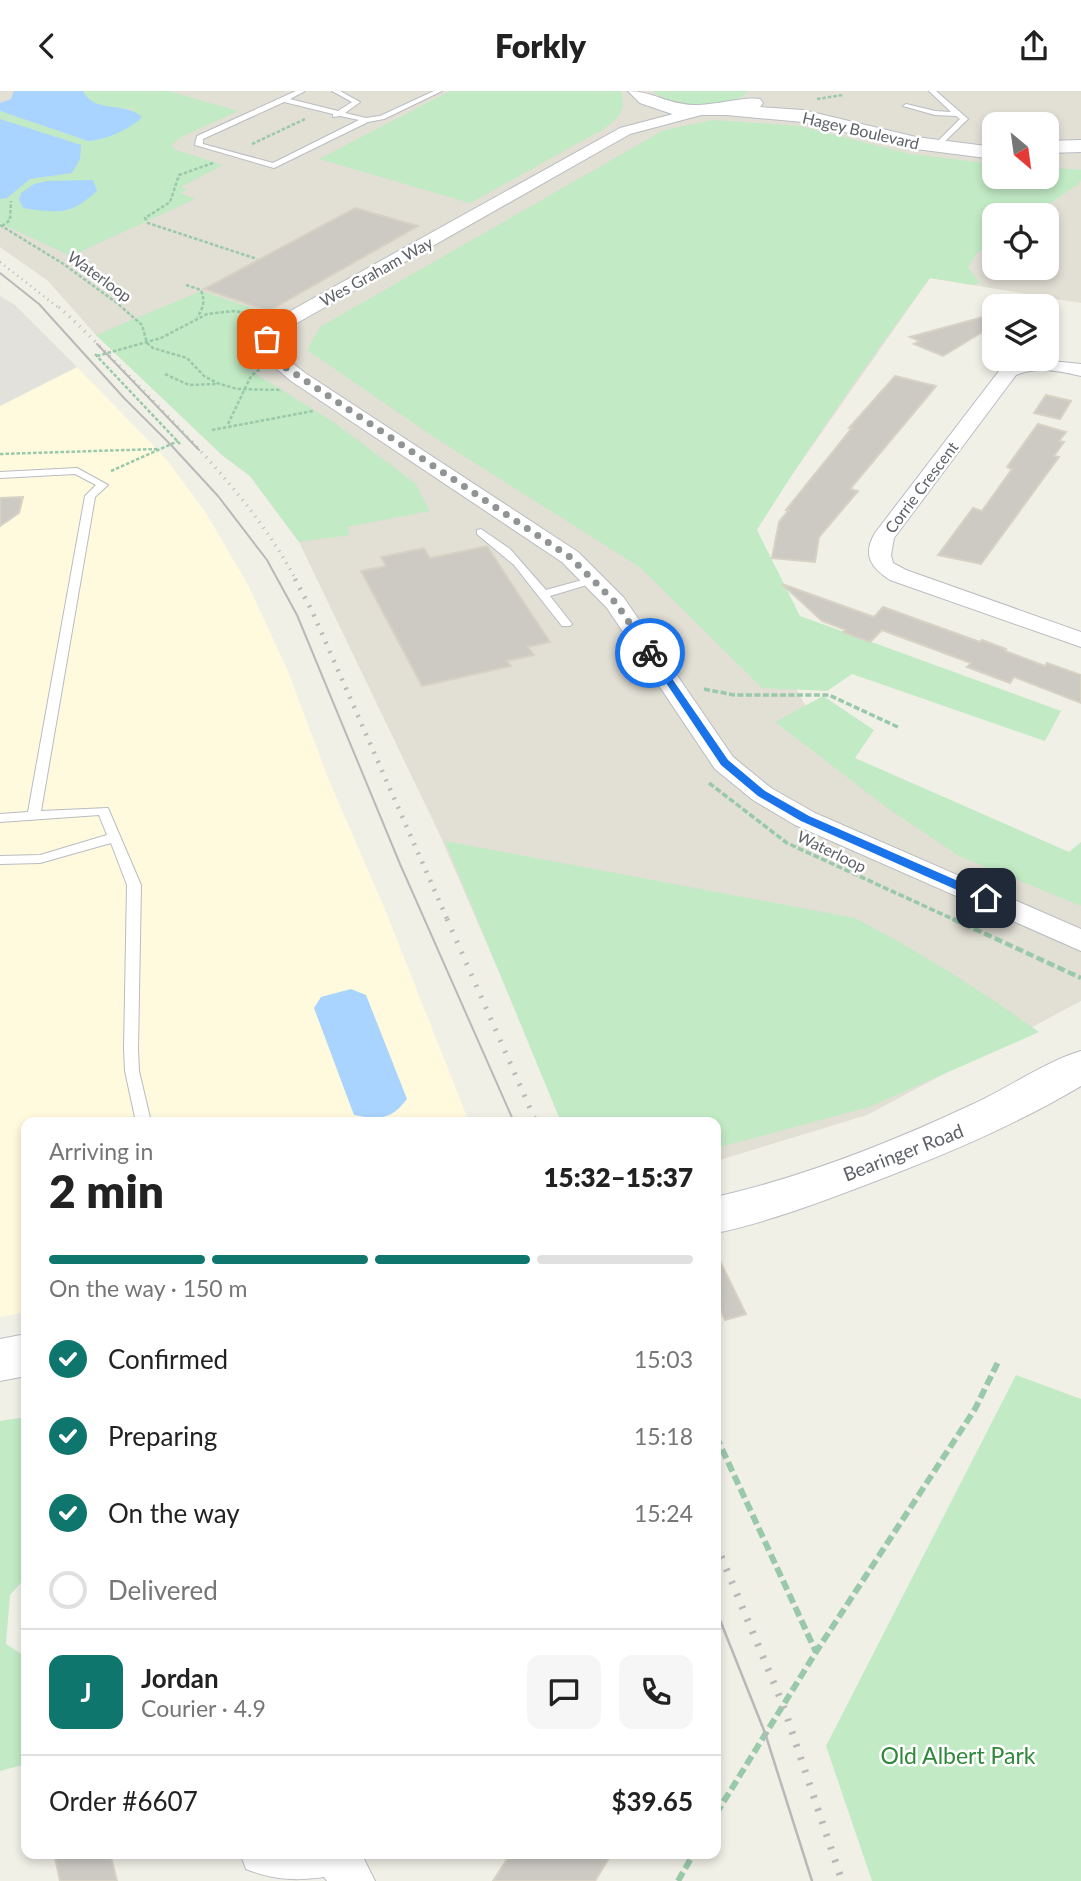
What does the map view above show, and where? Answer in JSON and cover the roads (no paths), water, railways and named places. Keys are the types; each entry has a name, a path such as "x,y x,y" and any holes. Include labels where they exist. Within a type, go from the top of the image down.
{"street":[{"path":"625,131 638,112 639,93 662,106 700,111 727,110 773,94"},
{"name":"Hagey Boulevard","path":"773,94 942,143 982,144"},
{"name":"Hagey Boulevard","path":"727,110 803,116 982,151"},
{"name":"Wes Graham Way","path":"700,111 625,131 283,323 267,339 266,347 273,359 298,377 570,557 616,603 724,762 762,794 805,819 1081,941"},
{"path":"1059,147 1081,146"},
{"path":"1059,156 1081,156"},
{"name":"Corrie Crescent","path":"1081,370 1039,362 1023,364 1009,371 883,538 880,555 883,566 898,575 1081,640"},
{"name":"Bearinger Road","path":"721,1214 753,1207 967,1127 1042,1090 1081,1066"},
{"path":"0,1360 21,1356"},
{"path":"277,1859 309,1859"},
{"path":"339,1859 354,1881"}],"lane":[{"path":"302,91 200,138 198,142 202,147 274,166 366,120"},
{"path":"335,91 357,102 337,115"},
{"path":"286,100 337,115 366,120 382,118 439,91"},
{"path":"932,91 964,119 942,143"},
{"path":"905,106 935,113 957,114"},
{"path":"0,475 77,471 103,485 90,496 34,816"},
{"path":"481,532 507,549 566,624"},
{"path":"544,594 593,580"},
{"path":"0,818 104,811 134,885 131,1049 132,1071 143,1117"},
{"path":"0,860 40,859 116,837"}],"water":[{"path":"14,91 83,91 94,103 127,109 142,117 117,133 88,141 0,111 0,103 11,99"},
{"path":"0,119 81,145 80,159 72,173 30,179 7,198 0,199"},
{"path":"93,180 97,191 71,209 46,211 23,208 19,200 21,193 34,184 47,181"},
{"path":"351,989 366,995 407,1099 390,1115 354,1115 314,1008 321,997"}],"tram line":[{"path":"0,273 39,304 124,398 171,445 218,496 267,560 297,615 400,864 512,1117"},
{"path":"97,344 199,450"},
{"path":"721,1623 765,1733 812,1881"}],"railway":[{"path":"0,262 60,309"},
{"path":"59,307 215,467 267,532 296,580"},
{"path":"295,579 312,611 448,921"},
{"path":"447,919 534,1117"},
{"path":"721,1556 783,1705 842,1881"}],"park label":[{"name":"Old Albert Park","path":"958,1755"}]}
